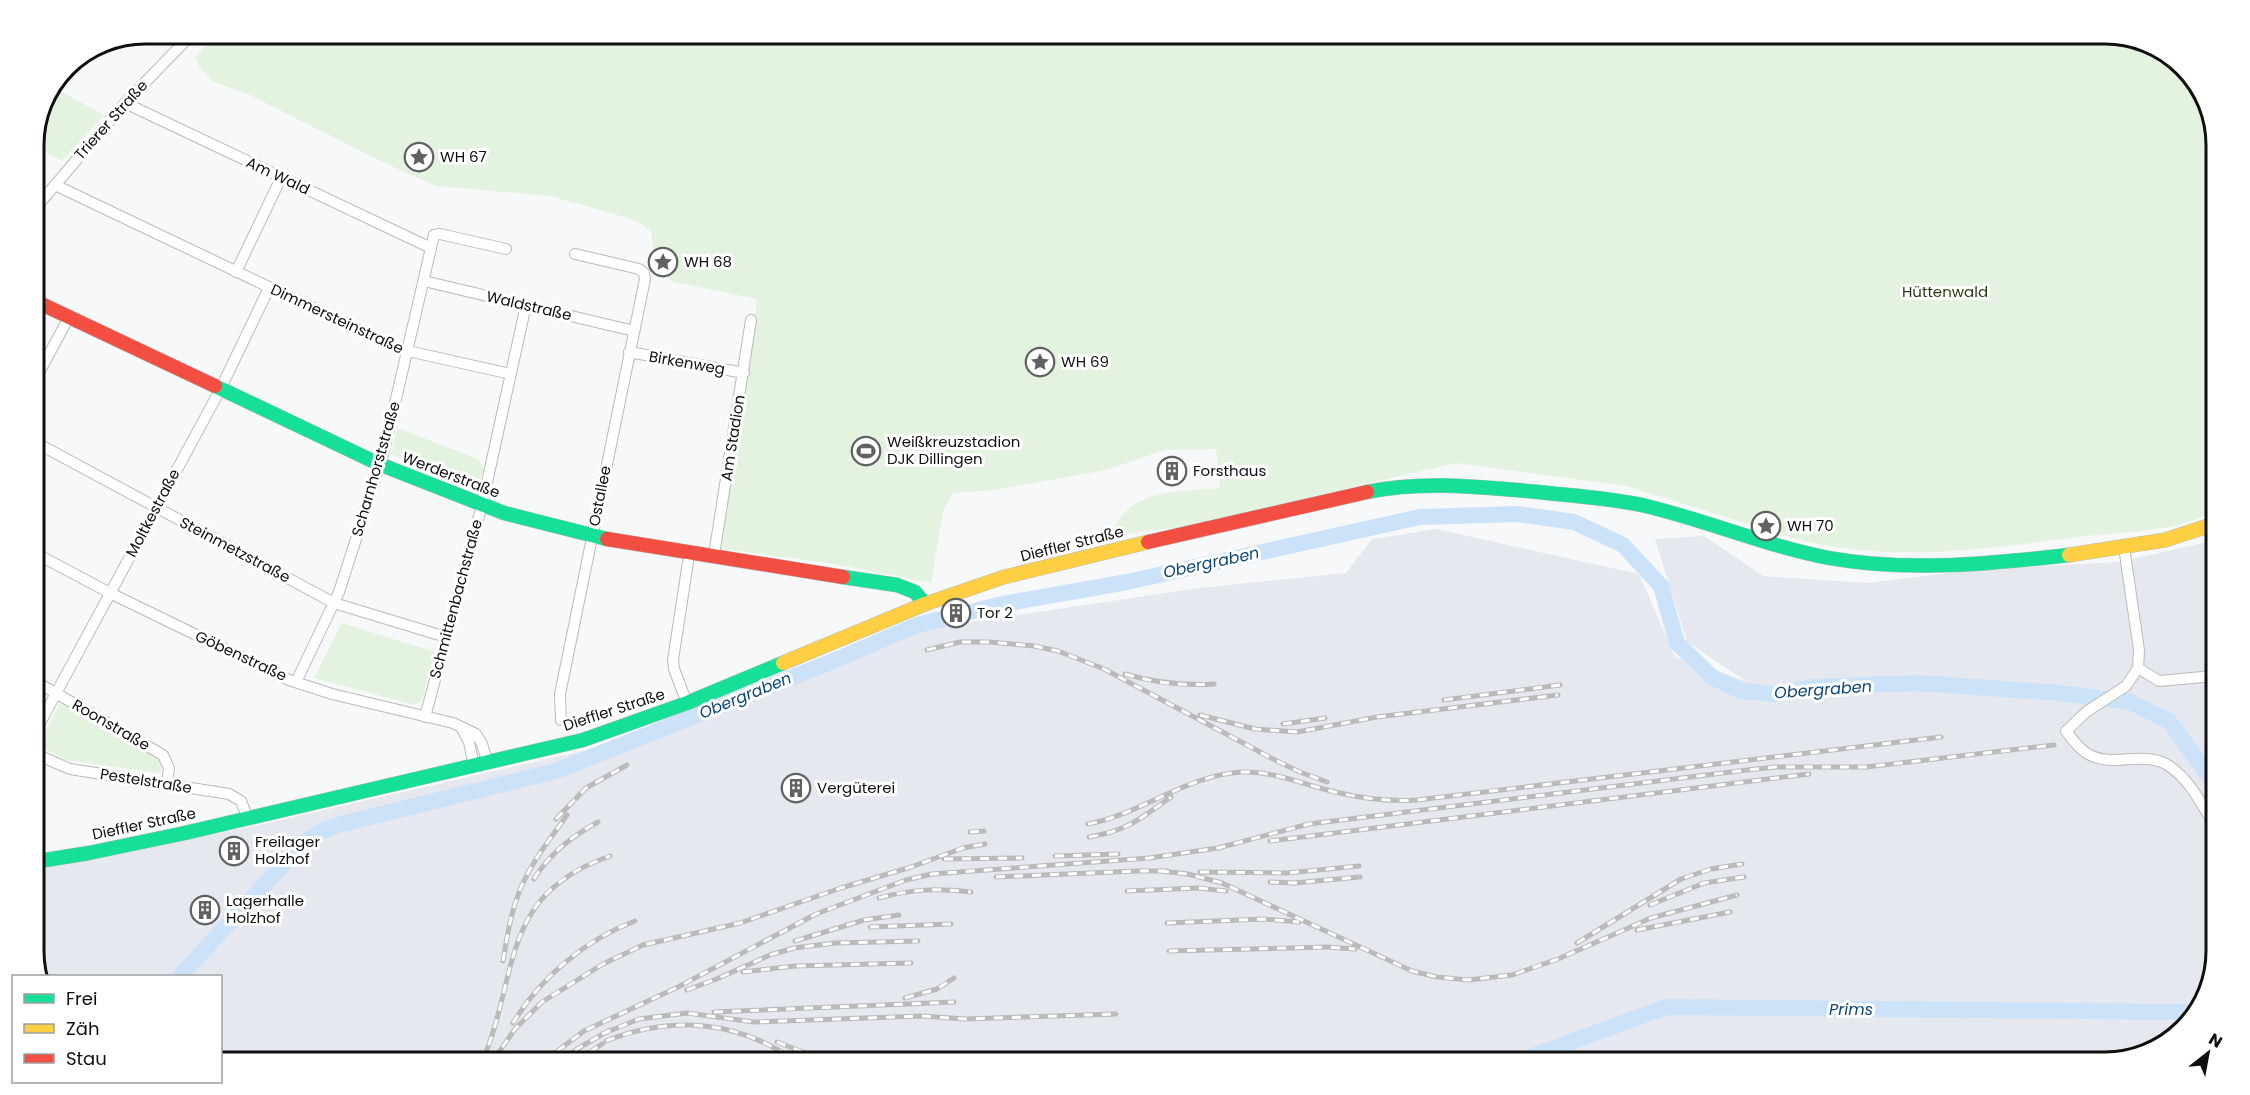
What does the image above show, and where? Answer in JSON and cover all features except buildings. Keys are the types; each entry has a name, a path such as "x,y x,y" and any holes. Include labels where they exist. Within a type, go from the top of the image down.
{"main road":[{"name":"Werderstraße","path":"44,305 380,464 482,505 536,523 592,537 897,585 915,592 925,604"},
{"name":"Dieffler Straße","path":"44,860 136,844 583,740 687,703 925,604 1004,578 1057,563 1382,489 1410,485 1446,484 1619,499 1801,552 1865,563 1925,566 2053,556 2124,547 2170,539 2206,527"},
{"path":"888,584 898,592 910,610"}],"street":[{"name":"Trierer Straße","path":"44,198 125,103 182,44"},
{"name":"Am Wald","path":"125,103 431,248"},
{"path":"236,272 281,178"},
{"name":"Dimmersteinstraße","path":"55,185 407,352 511,374"},
{"path":"431,248 436,234 506,249"},
{"name":"Scharnhorststraße","path":"296,682 334,603 380,464 431,248"},
{"name":"Ostallee","path":"561,720 560,694 644,273 639,269 575,254"},
{"name":"Waldstraße","path":"423,281 634,331"},
{"name":"Moltkestraße","path":"44,715 220,390 268,288"},
{"name":"Schmittenbachstraße","path":"425,717 482,505 526,305"},
{"path":"44,364 69,317"},
{"name":"Am Stadion","path":"714,555 752,321"},
{"name":"Birkenweg","path":"629,352 744,373"},
{"name":"Steinmetzstraße","path":"44,447 334,603 446,638"},
{"path":"2124,547 2139,650 2138,668 2126,686 2086,712 2066,731 2086,753 2097,758 2142,758 2166,764 2189,784 2206,812"},
{"name":"Göbenstraße","path":"44,558 110,593 296,682 332,694 453,723 471,730 478,737 488,763"},
{"path":"687,703 674,669 674,660 688,562"},
{"path":"2138,668 2159,681 2206,676"},
{"name":"Roonstraße","path":"44,686 163,755 169,768 167,783"},
{"path":"461,728 469,742 474,766"},
{"name":"Pestelstraße","path":"44,758 70,769 167,783 236,797 245,808 248,819"}],"shaded area":[{"path":"1436,529 1639,574 1675,657 1746,681 1687,642 1655,539 1704,536 1763,576 1867,583 1972,570 2118,562 2206,542 2206,951 2205,970 2190,1007 2162,1035 2132,1048 2106,1052 222,1052 222,975 47,975 45,970 44,868 267,823 596,748 935,611 950,625 1199,588 1346,573 1372,539"}],"green space":[{"name":"Hüttenwald","path":"208,44 2119,44 2150,54 2162,60 2172,69 2190,88 2205,125 2206,514 2184,524 2142,531 2007,546 1936,552 1864,550 1829,546 1793,538 1626,486 1456,463 1186,526 1117,535 1113,530 1121,517 1144,499 1174,492 1220,488 1216,449 1165,450 1106,470 994,490 953,493 943,511 931,583 829,563 721,549 757,299 673,282 656,270 651,232 643,225 628,218 550,196 436,186 378,160 248,94 214,82 199,66 195,57"},
{"path":"59,90 104,115 62,161 44,151 47,118"},
{"path":"400,429 478,459 484,470 476,487 391,454 397,430"},
{"path":"342,623 435,652 422,700 415,705 314,678"},
{"path":"60,703 159,758 162,769 158,773 67,760 44,749 44,734"}],"waterway":[{"name":"Obergraben","path":"181,975 302,844 322,831 342,824 556,771 826,664 917,625 1003,604 1127,582 1420,517 1518,514 1574,522 1623,545 1661,586 1677,643 1712,677 1741,691 1778,694 1813,687 1918,683 2059,693 2130,702 2169,721 2206,772"},
{"name":"Prims","path":"1543,1052 1666,1007 2186,1012"}],"railway":[{"path":"927,650 960,642 989,642 1034,646 1058,651 1104,669 1275,760 1327,782"},
{"path":"1125,674 1169,683 1214,684"},
{"path":"1444,700 1560,685"},
{"path":"1200,715 1255,729 1297,732 1377,717 1558,695"},
{"path":"1283,724 1325,718"},
{"path":"1088,824 1127,812 1202,780 1242,772 1276,776 1363,797 1417,800 1941,737"},
{"path":"556,1052 584,1031 678,987 816,914 906,880 932,874 1149,858 1218,848 1309,824 1747,770 1776,767 1866,767 2054,745"},
{"path":"556,819 586,788 627,765"},
{"path":"1270,841 1809,774"},
{"path":"1089,837 1123,828 1171,797"},
{"path":"503,961 518,894 537,858 567,815"},
{"path":"534,879 562,846 598,822"},
{"path":"970,832 984,831"},
{"path":"499,1052 515,1029 542,1002 603,964 643,945 740,923 963,848 985,844"},
{"path":"1055,856 1118,854"},
{"path":"486,1052 518,941 530,915 548,892 574,872 610,856"},
{"path":"944,859 1022,858"},
{"path":"1577,943 1681,879 1711,869 1742,864"},
{"path":"1200,872 1287,873 1359,866"},
{"path":"1160,871 1188,874 1222,883 1412,971 1437,977 1468,980 1512,975 1558,959 1651,918 1737,895"},
{"path":"996,877 1167,871"},
{"path":"1270,882 1294,883 1360,877"},
{"path":"1650,905 1704,883 1744,877"},
{"path":"1127,891 1198,888 1226,891"},
{"path":"879,898 925,890 971,892"},
{"path":"1637,930 1730,912"},
{"path":"795,941 864,920 899,915"},
{"path":"1167,923 1263,919 1299,922"},
{"path":"513,1023 537,990 566,962 599,938 635,921"},
{"path":"870,927 951,924"},
{"path":"687,990 770,955 794,948 835,943 918,941"},
{"path":"1169,951 1327,947 1355,949"},
{"path":"743,972 795,966 911,963"},
{"path":"905,998 937,989 954,978"},
{"path":"714,1012 954,1002"},
{"path":"602,1034 639,1019 687,1013 754,1022 922,1016 965,1019 1116,1014"},
{"path":"606,1041 655,1027 704,1026 752,1037 781,1052"},
{"path":"573,1052 610,1030"},
{"path":"777,1042 803,1052"},
{"path":"590,1052 602,1044"}],"traffic: fast":[{"path":"215,386 379,464 504,513 607,539"},
{"path":"1367,492 1431,485 1495,488 1619,501 1669,512 1806,553 1889,565 1949,565 2069,555"},
{"path":"843,577 897,585 915,592 925,604"},
{"path":"44,860 185,833 583,740 687,703 783,663"}],"traffic: slow":[{"path":"2069,555 2165,540 2206,527"},
{"path":"783,663 925,604 1004,577 1148,542"}],"traffic: jam":[{"path":"44,305 215,386"},
{"path":"1148,542 1367,492"},
{"path":"607,539 843,577"}],"place":[{"name":"WH 67","path":"419,157"},
{"name":"WH 68","path":"663,262"},
{"name":"WH 69","path":"1040,362"},
{"name":"Weißkreuzstadion DJK Dillingen","path":"866,451"},
{"name":"Forsthaus","path":"1172,471"},
{"name":"WH 70","path":"1766,526"},
{"name":"Tor 2","path":"956,613"},
{"name":"Vergüterei","path":"796,788"},
{"name":"Freilager Holzhof","path":"234,851"},
{"name":"Lagerhalle Holzhof","path":"205,910"}]}
